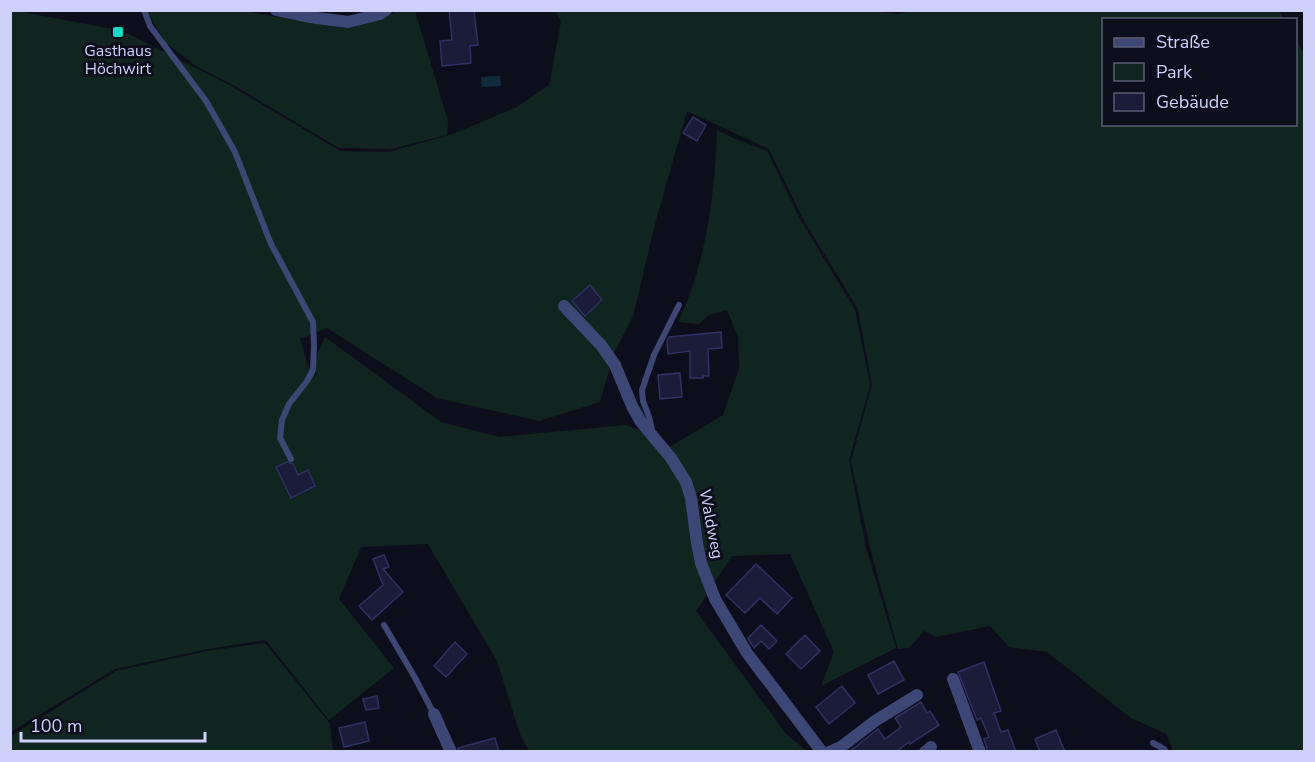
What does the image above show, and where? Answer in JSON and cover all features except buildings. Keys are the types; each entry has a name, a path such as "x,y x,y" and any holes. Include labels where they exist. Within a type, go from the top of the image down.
{"street":[{"path":"276,10 348,22 380,14 386,10"},
{"name":"Waldweg","path":"564,306 601,345 615,365 641,422 671,458 686,482 691,498 701,563 715,599 747,653 822,752"},
{"path":"953,679 980,752"},
{"path":"829,752 841,747 917,695"},
{"path":"434,714 452,752"}],"lane":[{"path":"144,10 150,26 206,101 235,152 271,244 313,322 315,346 313,370 289,404 282,420 280,438 291,459"},
{"path":"653,436 642,390 654,355 679,305"},
{"path":"384,625 434,714"},
{"path":"1153,743 1166,752"}],"green space":[{"path":"861,10 899,14 915,10 1279,11 1283,18 1102,18 1102,126 1297,126 1297,41 1304,54 1304,751 1173,751 1167,734 1131,718 1047,652 1009,647 990,626 936,637 924,631 909,648 898,649 870,548 851,461 872,385 858,309 803,219 769,149 687,111 655,224 633,316 614,353 600,402 539,421 437,398 327,328 300,339 308,366 318,378 315,363 325,337 441,422 499,437 625,425 640,430 656,445 684,485 708,593 696,611 786,734 807,751 529,751 520,734 497,661 428,544 361,547 339,599 394,668 329,720 266,640 207,649 115,669 11,732 11,11 123,31 231,86 340,151 389,152 453,134 517,107 549,85 561,22 556,11"},
{"path":"148,11 244,11 348,28 398,11 415,11 448,121 447,135 391,149 339,148 242,90 196,66 166,43"},
{"path":"717,130 767,151 800,219 855,310 870,385 849,460 866,548 896,648 821,686 834,652 790,554 732,556 712,586 696,523 668,448 723,415 739,369 738,337 727,310 709,315 699,324 678,322 696,277 702,253 714,179"},
{"path":"265,643 330,724 333,751 11,751 11,736 116,671 208,651"}],"water":[{"path":"500,76 501,86 482,87 481,77"}],"place":[{"name":"Gasthaus Höchwirt","path":"118,32"}]}
